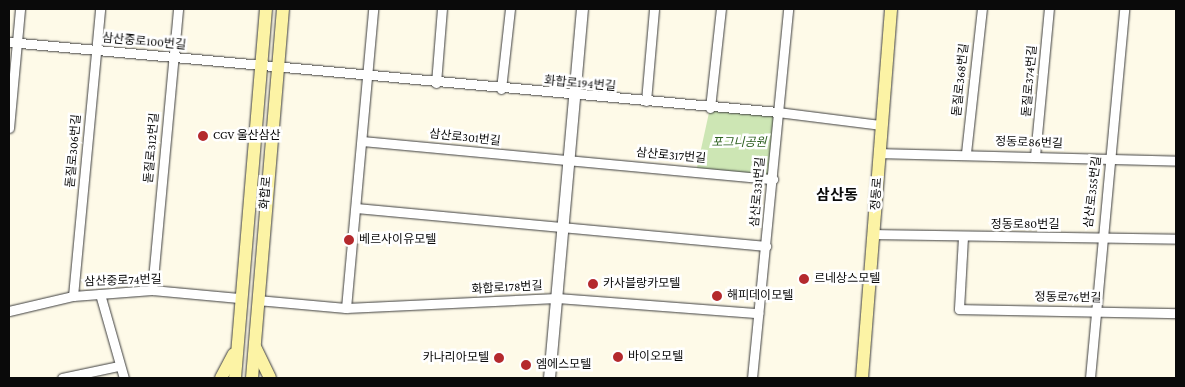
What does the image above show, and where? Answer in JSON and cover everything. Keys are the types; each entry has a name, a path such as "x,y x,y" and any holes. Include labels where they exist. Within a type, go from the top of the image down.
{"main road":[{"name":"화합로","path":"235,378 240,298 266,9"},
{"name":"화합로","path":"252,378 256,300 283,9"},
{"name":"정동로","path":"862,378 891,9"},
{"path":"254,336 270,378"},
{"path":"221,378 236,347"}],"street":[{"path":"9,128 13,42 20,9"},
{"name":"돋질로306번길","path":"73,296 100,9"},
{"name":"돋질로312번길","path":"152,290 178,9"},
{"path":"346,308 373,9"},
{"path":"436,83 442,9"},
{"path":"501,89 510,9"},
{"path":"549,378 582,9"},
{"path":"646,102 654,9"},
{"path":"710,108 721,9"},
{"name":"삼산로331번길","path":"752,378 773,179 788,9"},
{"name":"돋질로368번길","path":"966,153 982,9"},
{"name":"돋질로374번길","path":"1035,156 1049,9"},
{"name":"삼산로355번길","path":"1090,378 1097,312 1100,238 1110,159 1124,9"},
{"name":"삼산중로100번길","path":"13,42 277,67"},
{"name":"화합로194번길","path":"277,67 573,96 778,112 881,125"},
{"name":"삼산로301번길","path":"362,141 567,161"},
{"name":"정동로86번길","path":"880,153 966,153 1176,161"},
{"name":"삼산로317번길","path":"567,161 773,179"},
{"path":"356,208 766,246"},
{"name":"정동로80번길","path":"874,234 963,237 1176,239"},
{"name":"정동로76번길","path":"963,237 959,309 1176,313"},
{"name":"삼산중로74번길","path":"9,311 73,296 152,290 240,298"},
{"path":"100,294 118,366 124,378"},
{"name":"화합로178번길","path":"256,300 346,308 557,298 758,313"},
{"path":"62,378 118,366"}],"green space":[{"name":"포그니공원","path":"710,108 778,112 773,179 696,172"}],"place":[{"name":"CGV 울산삼산","path":"203,136"},
{"name":"베르사이유모텔","path":"349,240"},
{"name":"르네상스모텔","path":"804,279"},
{"name":"카사블랑카모텔","path":"593,284"},
{"name":"해피데이모텔","path":"717,296"},
{"name":"바이오모텔","path":"618,357"},
{"name":"카나리아모텔","path":"499,358"},
{"name":"엠에스모텔","path":"526,365"}],"district":[{"name":"삼산동","path":"837,196"}]}
